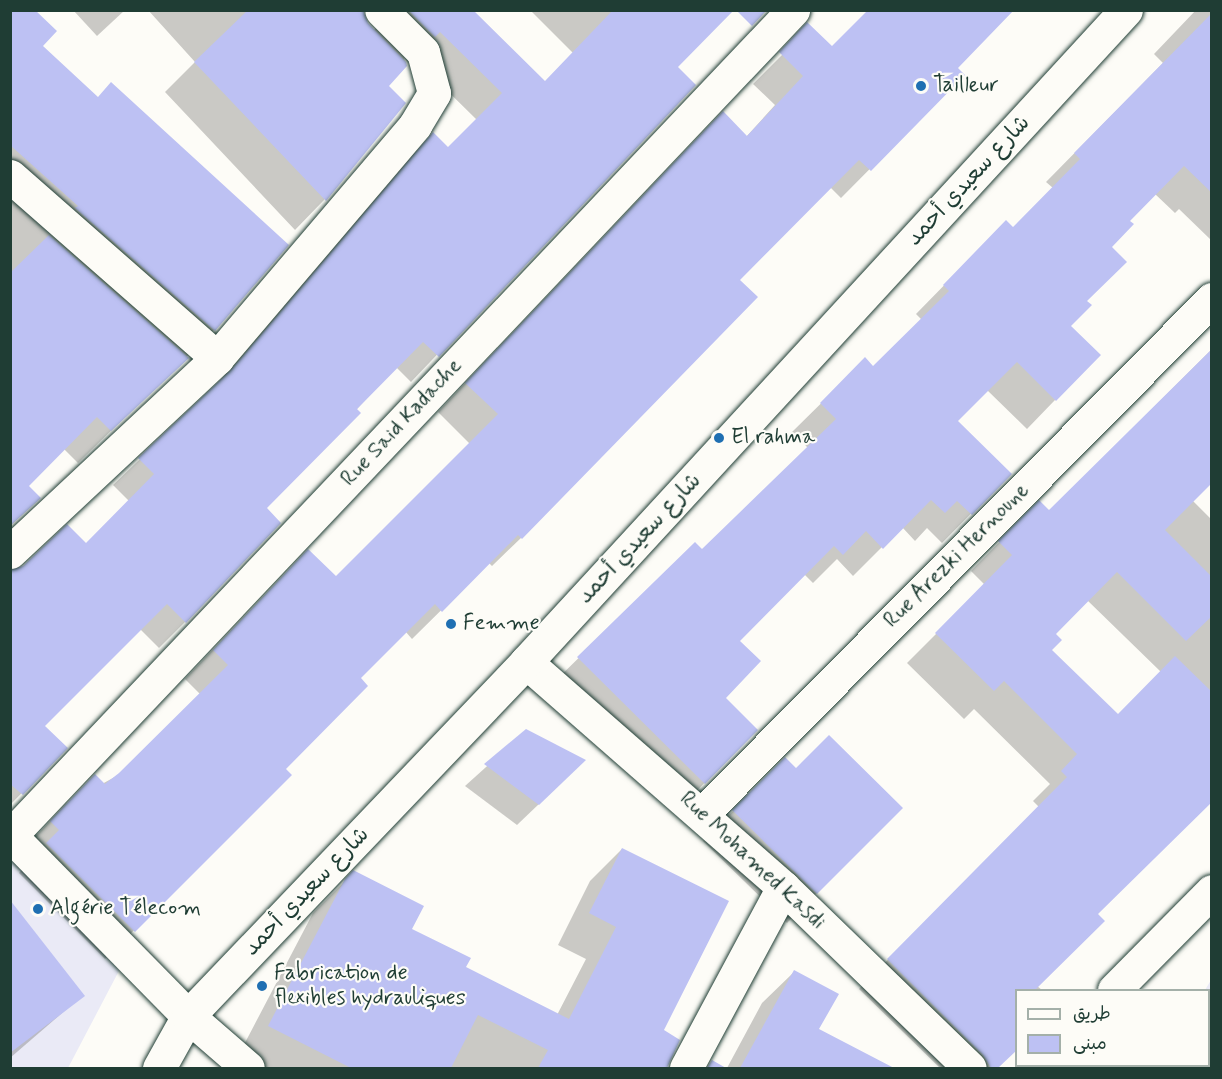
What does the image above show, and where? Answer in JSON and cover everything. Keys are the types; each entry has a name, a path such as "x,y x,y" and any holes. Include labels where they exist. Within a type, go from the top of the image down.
{"street":[{"path":"10,552 217,358 415,125 434,93 423,52 381,10"},
{"name":"Rue Said Kadache","path":"11,835 794,10"},
{"name":"شارع سعيدي أحمد","path":"159,1068 188,1016 526,662 1126,10"},
{"path":"10,176 217,358"},
{"name":"Rue Arezki Hernoune","path":"702,814 1212,299"},
{"name":"Rue Mohamed Kasdi","path":"526,662 783,887 970,1068"},
{"path":"11,835 188,1016 248,1068"},
{"path":"686,1068 783,887"},
{"path":"1115,989 1212,891"}],"shaded area":[{"name":"Algérie Télecom","path":"10,851 121,967 68,1068 11,1068"},
{"path":"1211,980 1211,1068 1156,1068 1210,1067 1210,989 1206,989"}],"building":[{"path":"10,10 35,10 57,31 43,46 98,97 111,82 289,245 215,331 75,208 78,206 10,145"},
{"path":"248,10 363,10 368,23 406,62 407,66 389,86 406,103 326,201 194,62"},
{"path":"408,10 473,10 545,81 613,10 734,10 678,67 696,85 439,357 423,342 357,409 361,413 267,508 281,523 186,623 167,604 45,726 68,748 23,795 10,784 10,570 23,566 67,524 86,543 154,474 138,458 231,370 433,132 448,147 502,93 440,32 435,37"},
{"path":"736,10 767,10 752,26"},
{"path":"868,10 1014,10 958,68 965,75 871,171 859,160 740,280 758,297 522,539 518,535 442,612 435,604 361,678 368,686 286,769 292,775 135,932 46,843 59,830 50,821 95,774 105,784 119,773 228,665 213,650 308,549 336,576 498,414 465,383 723,111 747,136 803,76 779,52 807,22 832,46"},
{"path":"1212,13 1212,193 1184,166 1130,221 1134,224 1112,247 1127,262 1087,301 1092,305 1071,326 1101,355 1056,401 1017,362 958,421 1012,474 972,515 957,501 945,513 931,500 883,549 866,531 843,555 834,546 740,641 761,661 726,698 758,730 705,784 577,657 695,542 702,549 836,419 820,403 865,357 873,366 949,291 943,285 1006,220 1013,227 1080,159 1074,153"},
{"path":"49,235 189,358 111,431 97,417 29,486 41,498 10,526 10,273"},
{"path":"1212,349 1212,483 1165,530 1212,577 1212,616 1186,641 1117,572 1056,634 1062,640 1052,650 1118,714 1175,656 1212,692 1212,802 1098,914 1105,921 1036,989 1015,989 1015,1052 998,1068 991,1068 983,1055 887,959 1067,777 1061,771 1077,754 1004,681 994,691 935,633 1012,555 998,541 1039,500 1049,510"},
{"path":"526,729 586,760 539,805 484,764"},
{"path":"829,735 903,808 817,894 732,810 785,757 796,768"},
{"path":"622,848 729,901 664,1030 680,1040 667,1068 538,1068 548,1050 478,1015 451,1068 351,1068 268,1026 345,879 353,870 424,906 412,929 471,958 466,967 569,1019 616,927 589,913"},
{"path":"10,900 85,996 10,1053"},
{"path":"794,970 839,994 819,1029 894,1068 740,1068"},
{"path":"712,1060 726,1068 707,1068"}],"place":[{"name":"Tailleur","path":"921,86"},
{"name":"El rahma","path":"719,438"},
{"name":"Femme","path":"451,624"},
{"name":"Algérie Télecom","path":"38,909"},
{"name":"Fabrication de flexibles hydrauliques","path":"262,986"}]}
